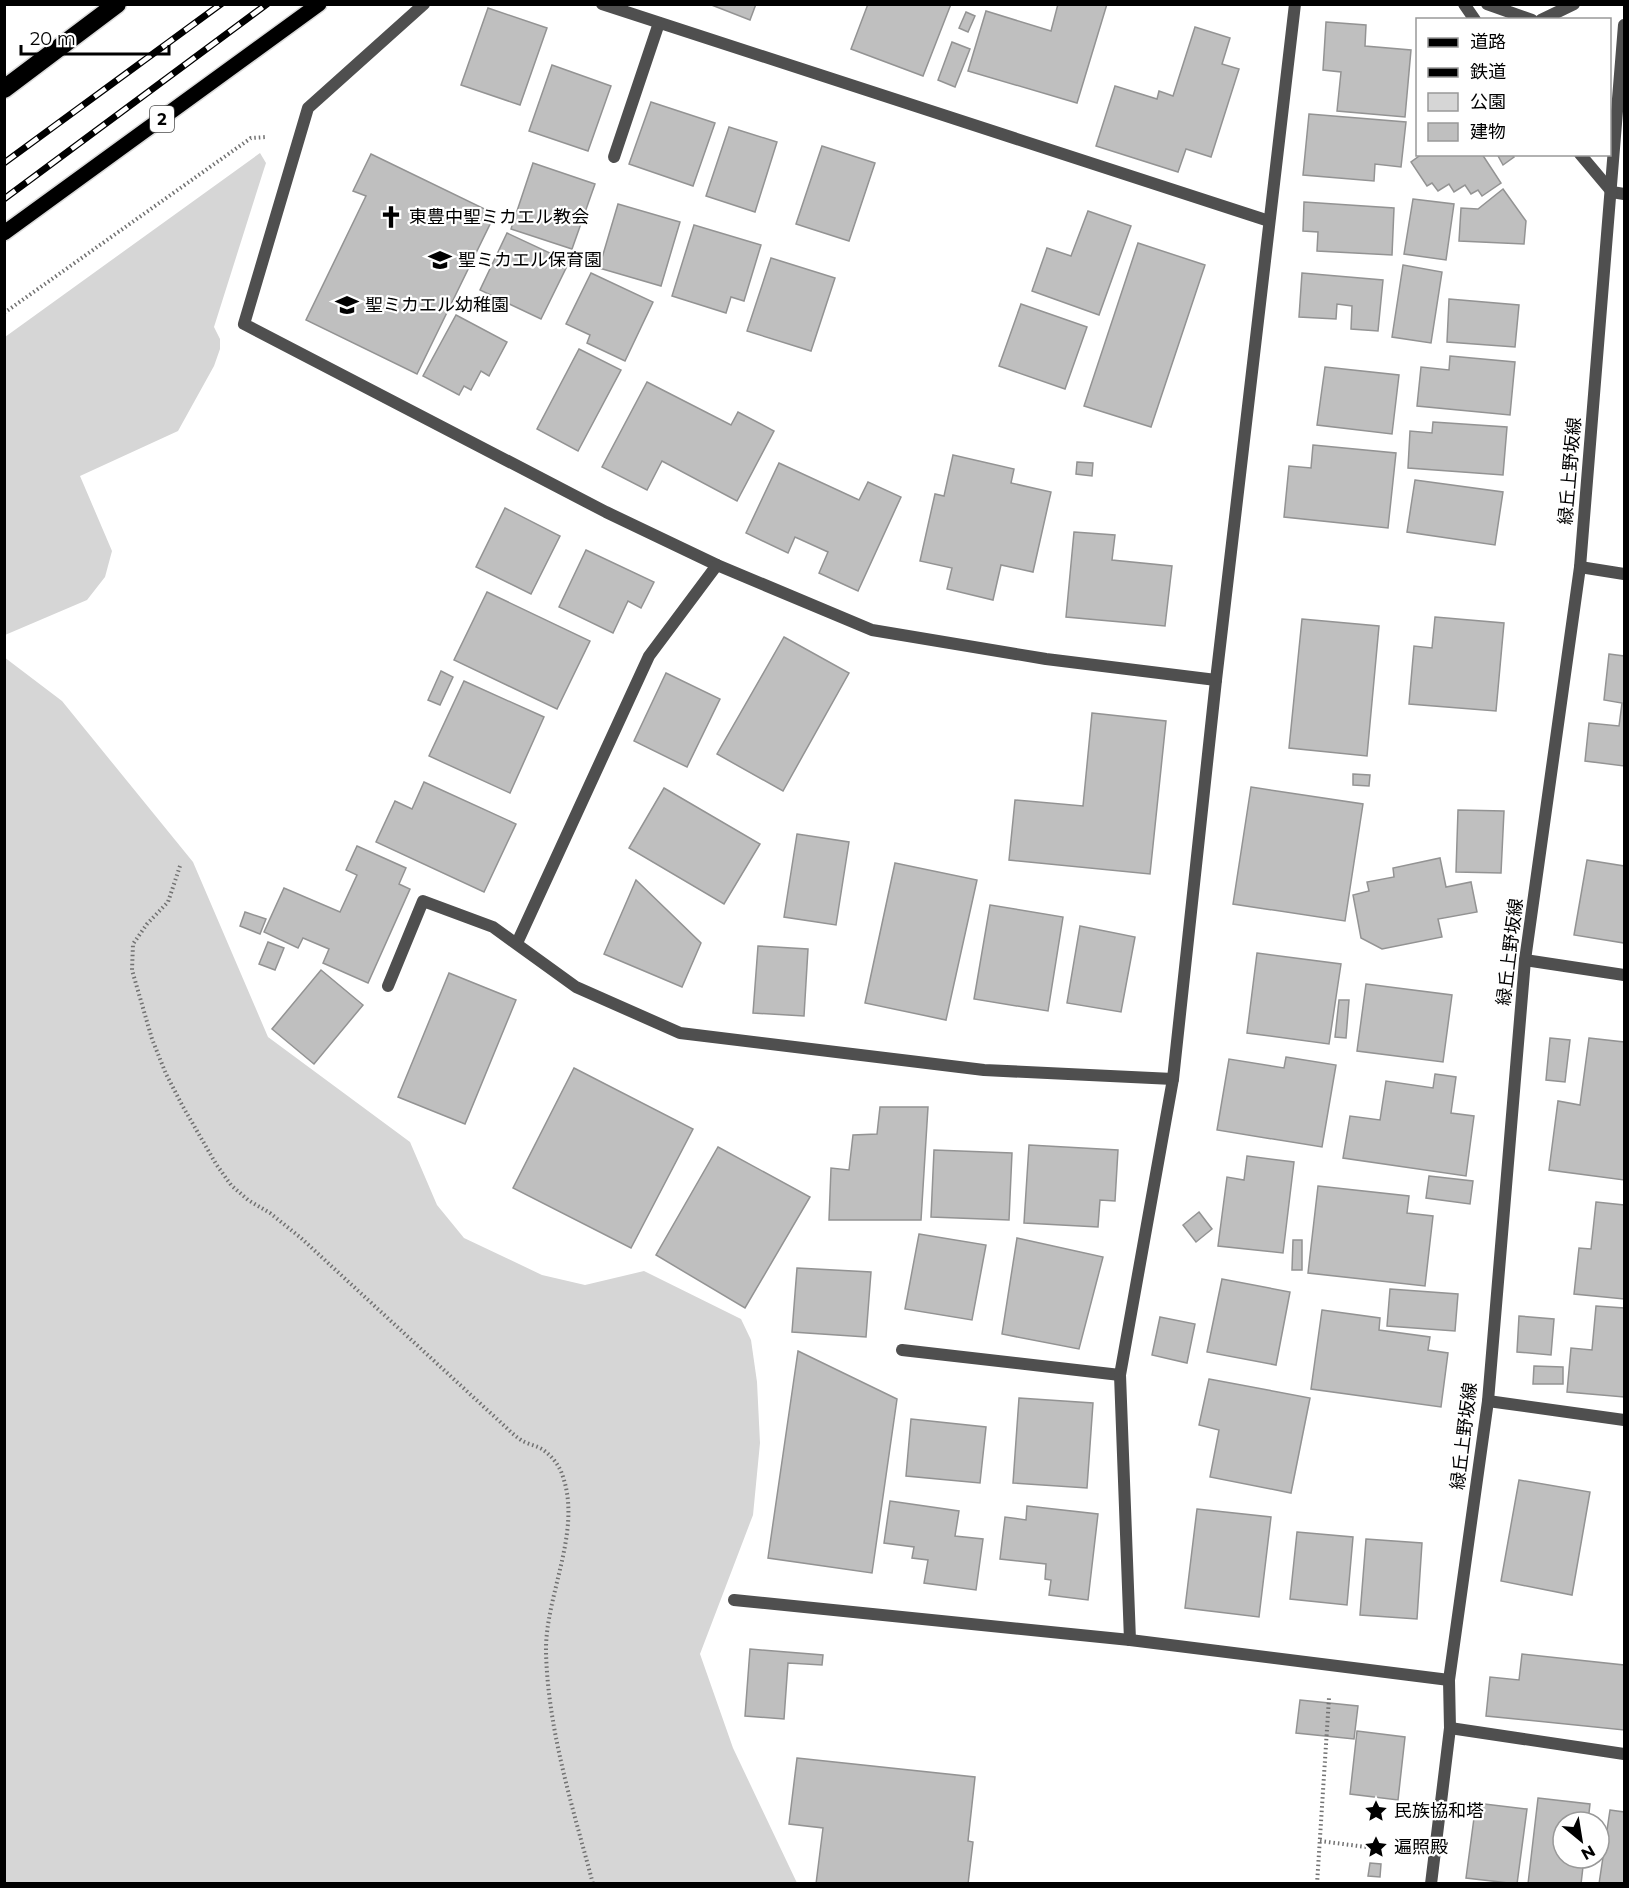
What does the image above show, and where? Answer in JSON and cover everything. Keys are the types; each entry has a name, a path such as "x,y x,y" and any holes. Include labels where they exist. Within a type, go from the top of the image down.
{"highway":[{"path":"4,89 117,4"}],"main road":[{"name":"2","path":"4,233 319,4"}],"street":[{"path":"424,4 308,108 244,324 606,512 717,565 872,630 1046,659 1216,680"},
{"path":"602,4 1269,221"},
{"path":"1130,1640 1120,1375 1173,1079 1216,680 1295,4"},
{"path":"1464,4 1474,18"},
{"path":"1487,4 1526,18"},
{"path":"1545,18 1574,4"},
{"path":"614,157 659,23"},
{"name":"緑丘上野坂線","path":"1431,1884 1450,1728 1449,1680 1488,1401 1526,960 1580,567 1618,193 1624,25"},
{"path":"1582,156 1618,193"},
{"path":"517,943 649,656 717,565"},
{"path":"1580,567 1624,574"},
{"path":"388,986 423,902 493,927 576,987 680,1033 984,1070 1173,1079"},
{"path":"1526,960 1624,975"},
{"path":"902,1350 1120,1375"},
{"path":"1488,1401 1624,1420"},
{"path":"735,1600 1130,1640 1449,1680"},
{"path":"1450,1728 1624,1754"}],"path":[{"path":"4,313 251,138 300,134"},
{"path":"180,866 168,902 147,924 133,944 132,970 152,1039 166,1074 216,1164 231,1185 301,1238 522,1441 542,1449 559,1465 567,1496 568,1526 549,1616 547,1663 554,1724 593,1884"},
{"path":"1317,1884 1331,1664"},
{"path":"1320,1841 1366,1847"}],"green space":[{"path":"260,153 266,163 214,327 220,339 220,349 214,366 178,431 80,476 112,551 105,577 87,600 5,635 5,337"},
{"path":"4,657 62,701 193,862 268,1037 410,1142 437,1205 464,1238 542,1275 585,1285 644,1271 741,1319 751,1340 757,1382 760,1443 753,1515 700,1654 733,1748 797,1883 5,1883"}],"building":[{"path":"709,4 756,4 750,20"},
{"path":"868,4 951,4 923,76 851,49"},
{"path":"1058,4 1107,4 1077,103 968,71 986,11 1051,31"},
{"path":"488,8 547,28 520,105 461,85"},
{"path":"966,12 975,16 968,32 959,28"},
{"path":"1326,22 1366,25 1365,46 1411,50 1405,117 1337,111 1341,72 1323,70"},
{"path":"1195,27 1230,38 1222,64 1239,69 1211,157 1186,149 1178,172 1096,146 1115,86 1157,99 1159,91 1173,96"},
{"path":"952,42 970,49 955,87 938,80"},
{"path":"552,65 611,86 588,151 529,131"},
{"path":"651,102 715,123 693,186 629,164"},
{"path":"1309,114 1406,122 1401,167 1375,164 1374,181 1303,175"},
{"path":"729,127 777,142 755,212 706,196"},
{"path":"822,146 875,163 849,241 796,224"},
{"path":"371,154 495,214 417,374 306,320 366,196 353,191"},
{"path":"1419,156 1483,156 1501,183 1482,196 1478,190 1471,194 1465,185 1454,192 1449,184 1438,191 1432,183 1427,186 1411,162"},
{"path":"1498,156 1513,156 1514,157 1503,165"},
{"path":"533,163 595,184 572,249 511,229"},
{"path":"1503,189 1526,221 1524,244 1459,241 1461,208 1478,209"},
{"path":"1413,199 1454,204 1446,260 1404,254"},
{"path":"1304,202 1394,208 1392,255 1317,251 1318,232 1303,231"},
{"path":"618,204 680,222 661,286 599,268"},
{"path":"1088,211 1131,226 1099,315 1032,291 1047,248 1071,256"},
{"path":"694,225 761,245 744,301 731,297 726,313 672,296"},
{"path":"507,233 569,262 541,319 480,290"},
{"path":"1138,243 1205,265 1151,427 1084,406"},
{"path":"771,258 835,278 811,351 747,331"},
{"path":"1403,265 1442,272 1431,343 1392,337"},
{"path":"591,273 653,302 625,361 587,343 590,335 566,324"},
{"path":"1302,273 1383,280 1378,331 1351,329 1352,306 1337,304 1336,319 1299,317"},
{"path":"1449,299 1519,305 1515,347 1447,342"},
{"path":"1021,304 1087,327 1065,389 999,366"},
{"path":"456,315 507,342 489,376 481,371 471,390 464,386 459,395 423,376"},
{"path":"579,349 621,370 578,451 537,429"},
{"path":"1450,356 1515,362 1510,415 1417,406 1421,367 1449,370"},
{"path":"1325,367 1399,375 1392,434 1317,425"},
{"path":"647,382 731,425 738,412 774,431 737,501 662,461 647,490 602,467"},
{"path":"1433,422 1507,427 1503,475 1408,468 1410,431 1432,433"},
{"path":"1313,445 1396,453 1388,528 1284,517 1289,466 1311,468"},
{"path":"953,455 1014,469 1011,483 1051,492 1033,572 1001,565 993,600 947,589 952,568 920,561 935,494 944,496"},
{"path":"1077,462 1093,463 1092,476 1076,474"},
{"path":"779,463 859,500 868,482 901,497 858,591 819,573 828,552 795,537 788,553 746,533"},
{"path":"1415,480 1503,492 1495,545 1407,532"},
{"path":"505,508 560,536 531,594 476,567"},
{"path":"1074,532 1115,535 1112,560 1172,566 1165,626 1066,617"},
{"path":"586,550 654,582 641,608 628,601 613,633 559,607"},
{"path":"487,592 590,641 557,709 454,660"},
{"path":"1435,617 1504,623 1496,711 1409,704 1414,646 1432,648"},
{"path":"1302,619 1379,626 1367,756 1289,748"},
{"path":"784,637 849,673 783,791 717,754"},
{"path":"1609,654 1624,656 1624,766 1585,761 1589,723 1619,726 1622,703 1604,700"},
{"path":"441,671 453,677 440,705 428,700"},
{"path":"666,673 720,699 687,767 634,741"},
{"path":"464,681 544,717 510,793 429,756"},
{"path":"1092,713 1166,721 1150,874 1009,860 1015,800 1083,806"},
{"path":"1353,774 1370,775 1369,786 1353,785"},
{"path":"424,782 516,824 484,892 376,842 395,801 412,809"},
{"path":"1251,787 1363,804 1345,921 1233,904"},
{"path":"664,788 760,844 724,904 629,848"},
{"path":"1458,810 1504,811 1501,873 1456,872"},
{"path":"797,834 849,842 836,925 784,917"},
{"path":"357,846 406,868 399,884 410,889 368,983 323,963 329,949 303,938 298,948 264,932 284,888 340,912 357,875 346,870"},
{"path":"1440,858 1446,887 1471,882 1477,912 1438,919 1442,937 1382,949 1361,938 1353,895 1369,891 1367,882 1394,877 1393,868"},
{"path":"1587,860 1624,866 1624,943 1574,935"},
{"path":"895,863 977,880 946,1020 865,1003"},
{"path":"636,880 701,943 682,987 604,954"},
{"path":"990,905 1063,917 1048,1011 974,999"},
{"path":"245,912 266,919 260,934 240,926"},
{"path":"1080,926 1135,937 1121,1012 1067,1003"},
{"path":"268,942 284,948 275,970 259,964"},
{"path":"758,946 808,949 804,1016 753,1013"},
{"path":"1257,953 1341,964 1329,1044 1247,1033"},
{"path":"321,970 363,1005 314,1064 272,1029"},
{"path":"449,973 516,1000 465,1124 398,1097"},
{"path":"1366,984 1452,995 1443,1062 1357,1051"},
{"path":"1339,1000 1349,1000 1346,1038 1335,1037"},
{"path":"1550,1038 1570,1040 1565,1082 1546,1080"},
{"path":"1589,1038 1624,1042 1624,1180 1549,1170 1558,1101 1580,1105"},
{"path":"1286,1057 1336,1065 1322,1147 1217,1130 1229,1059 1284,1068"},
{"path":"574,1068 693,1129 631,1248 513,1188"},
{"path":"1435,1074 1456,1077 1451,1113 1474,1116 1466,1176 1343,1158 1350,1116 1380,1120 1386,1081 1433,1088"},
{"path":"880,1107 928,1107 921,1220 829,1220 831,1168 849,1170 853,1135 877,1134"},
{"path":"1029,1145 1118,1150 1115,1201 1100,1200 1098,1227 1024,1223"},
{"path":"718,1147 810,1197 745,1308 656,1255"},
{"path":"934,1150 1012,1153 1009,1220 931,1217"},
{"path":"1247,1156 1294,1162 1283,1253 1218,1246 1227,1177 1244,1180"},
{"path":"1429,1176 1473,1181 1470,1204 1426,1198"},
{"path":"1318,1186 1409,1196 1407,1213 1433,1216 1425,1286 1308,1273"},
{"path":"1596,1202 1624,1205 1624,1299 1574,1294 1579,1248 1591,1249"},
{"path":"1199,1212 1212,1229 1196,1242 1183,1225"},
{"path":"919,1234 986,1245 972,1320 905,1309"},
{"path":"1017,1238 1103,1257 1079,1349 1002,1334"},
{"path":"1293,1240 1302,1240 1302,1270 1292,1270"},
{"path":"797,1268 871,1272 866,1337 792,1332"},
{"path":"1222,1279 1290,1292 1276,1365 1207,1352"},
{"path":"1390,1289 1458,1294 1455,1331 1387,1326"},
{"path":"1596,1306 1624,1308 1624,1397 1567,1392 1571,1348 1592,1350"},
{"path":"1322,1310 1380,1318 1379,1330 1430,1337 1428,1350 1448,1353 1441,1407 1311,1389"},
{"path":"1519,1316 1554,1319 1551,1355 1517,1352"},
{"path":"1160,1317 1195,1324 1187,1363 1152,1355"},
{"path":"798,1351 897,1399 872,1573 768,1558"},
{"path":"1534,1366 1563,1367 1563,1384 1533,1384"},
{"path":"1209,1379 1310,1398 1291,1493 1210,1477 1219,1430 1199,1425"},
{"path":"1019,1398 1093,1403 1087,1488 1013,1483"},
{"path":"911,1419 986,1427 980,1483 906,1476"},
{"path":"1519,1480 1590,1492 1572,1595 1501,1581"},
{"path":"890,1501 959,1511 955,1536 983,1539 976,1590 924,1583 928,1560 912,1558 914,1547 884,1543"},
{"path":"1027,1506 1098,1514 1088,1600 1049,1595 1051,1580 1045,1579 1046,1564 1000,1559 1005,1517 1026,1520"},
{"path":"1197,1509 1271,1517 1259,1617 1185,1608"},
{"path":"1297,1532 1353,1537 1347,1605 1290,1599"},
{"path":"1366,1539 1422,1543 1417,1619 1360,1615"},
{"path":"750,1649 823,1655 822,1665 788,1663 784,1719 745,1716"},
{"path":"1522,1654 1624,1665 1624,1730 1486,1716 1490,1677 1519,1680"},
{"path":"1300,1700 1358,1706 1354,1739 1296,1733"},
{"path":"1357,1731 1405,1737 1398,1800 1350,1794"},
{"path":"797,1758 975,1777 968,1841 973,1842 968,1884 816,1884 823,1828 789,1824"},
{"path":"1538,1798 1590,1804 1589,1810 1551,1810 1551,1870 1583,1870 1581,1884 1528,1884"},
{"path":"1476,1803 1527,1809 1517,1884 1466,1878"},
{"path":"1611,1810 1624,1812 1624,1884 1599,1884 1601,1870 1611,1870"},
{"path":"1370,1863 1381,1864 1380,1877 1368,1876"}],"railway":[{"path":"4,163 221,4"},
{"path":"4,199 267,4"}],"place":[{"name":"東豊中聖ミカエル教会","path":"391,217"},
{"name":"聖ミカエル保育園","path":"440,260"},
{"name":"聖ミカエル幼稚園","path":"347,305"},
{"name":"民族協和塔","path":"1376,1811"},
{"name":"遍照殿","path":"1376,1847"}]}
